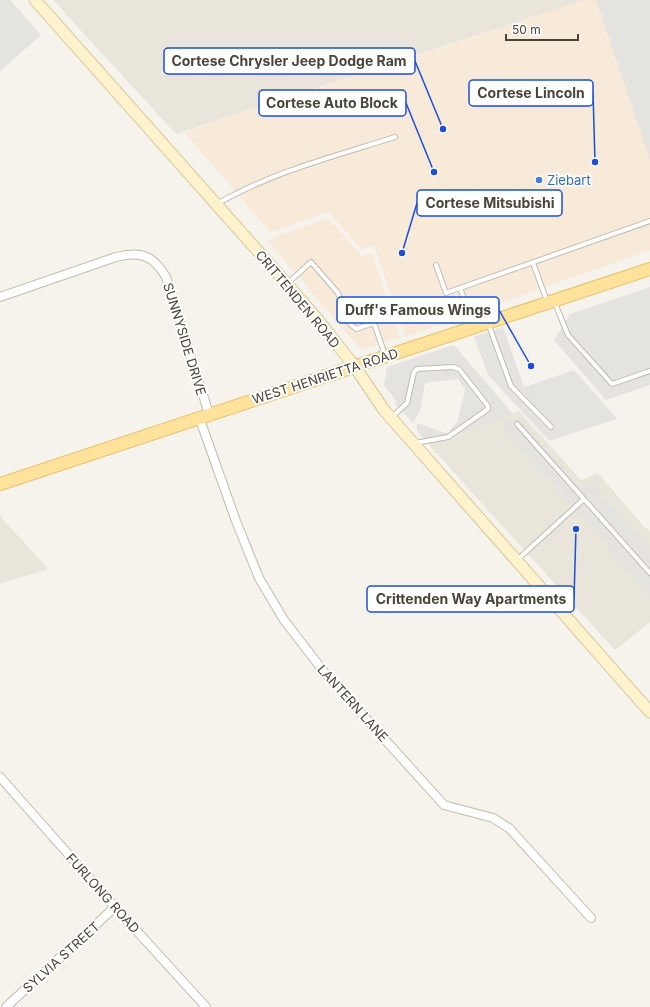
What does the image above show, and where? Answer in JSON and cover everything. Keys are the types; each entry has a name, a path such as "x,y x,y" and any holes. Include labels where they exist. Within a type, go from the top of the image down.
{"main road":[{"name":"WEST HENRIETTA ROAD","path":"0,484 650,269"}],"street":[{"name":"CRITTENDEN ROAD","path":"35,0 287,284 355,367 391,418 412,443 650,712"},
{"name":"SUNNYSIDE DRIVE","path":"0,297 116,257 135,254 148,258 158,265 166,277 204,416"},
{"name":"LANTERN LANE","path":"204,416 236,521 259,578 284,620 319,666 444,805 493,818 509,828 591,918"},
{"name":"FURLONG ROAD","path":"0,777 206,1007"},
{"name":"SYLVIA STREET","path":"6,1007 115,907"}],"lane":[{"path":"216,204 239,191 266,179 395,137"},
{"path":"436,264 446,293 650,221"},
{"path":"287,284 311,262 338,293 349,323 356,329 374,323 386,357"},
{"path":"533,263 568,335 612,384 650,371"},
{"path":"460,288 475,327"},
{"path":"488,323 511,386 551,427"},
{"path":"391,418 407,404 414,372 417,370 453,367 459,369 488,406 488,410 448,437 412,443"},
{"path":"517,424 650,573"},
{"path":"516,560 584,499"}],"shaded area":[{"path":"0,0 10,0 41,35 0,71"},
{"path":"53,0 584,0 176,134"},
{"path":"584,0 650,0 650,250 405,337 374,245 361,249 329,212 270,232 184,132"},
{"path":"596,0 650,0 650,160"},
{"path":"328,218 362,256 372,253 400,337 361,350 267,240"},
{"path":"650,287 650,385 606,400 554,340 570,314"},
{"path":"503,327 524,387 574,370 617,419 549,441 488,375 474,337"},
{"path":"454,345 513,414 429,445 417,431 417,423 449,434 452,427 457,423 465,390 458,379 425,383 420,411 413,423 395,404 396,401 384,385 387,367"},
{"path":"519,411 581,480 598,473 644,527 650,531 650,622 615,650 429,445"},
{"path":"519,418 581,488 590,481 650,549 650,596 501,424"},
{"path":"0,516 48,569 0,584"}],"place":[{"name":"Cortese Chrysler Jeep Dodge Ram","path":"443,129"},
{"name":"Cortese Lincoln","path":"595,162"},
{"name":"Cortese Auto Block","path":"434,172"},
{"name":"Ziebart","path":"539,180"},
{"name":"Cortese Mitsubishi","path":"402,253"},
{"name":"Duff's Famous Wings","path":"531,366"},
{"name":"Crittenden Way Apartments","path":"576,529"}]}
